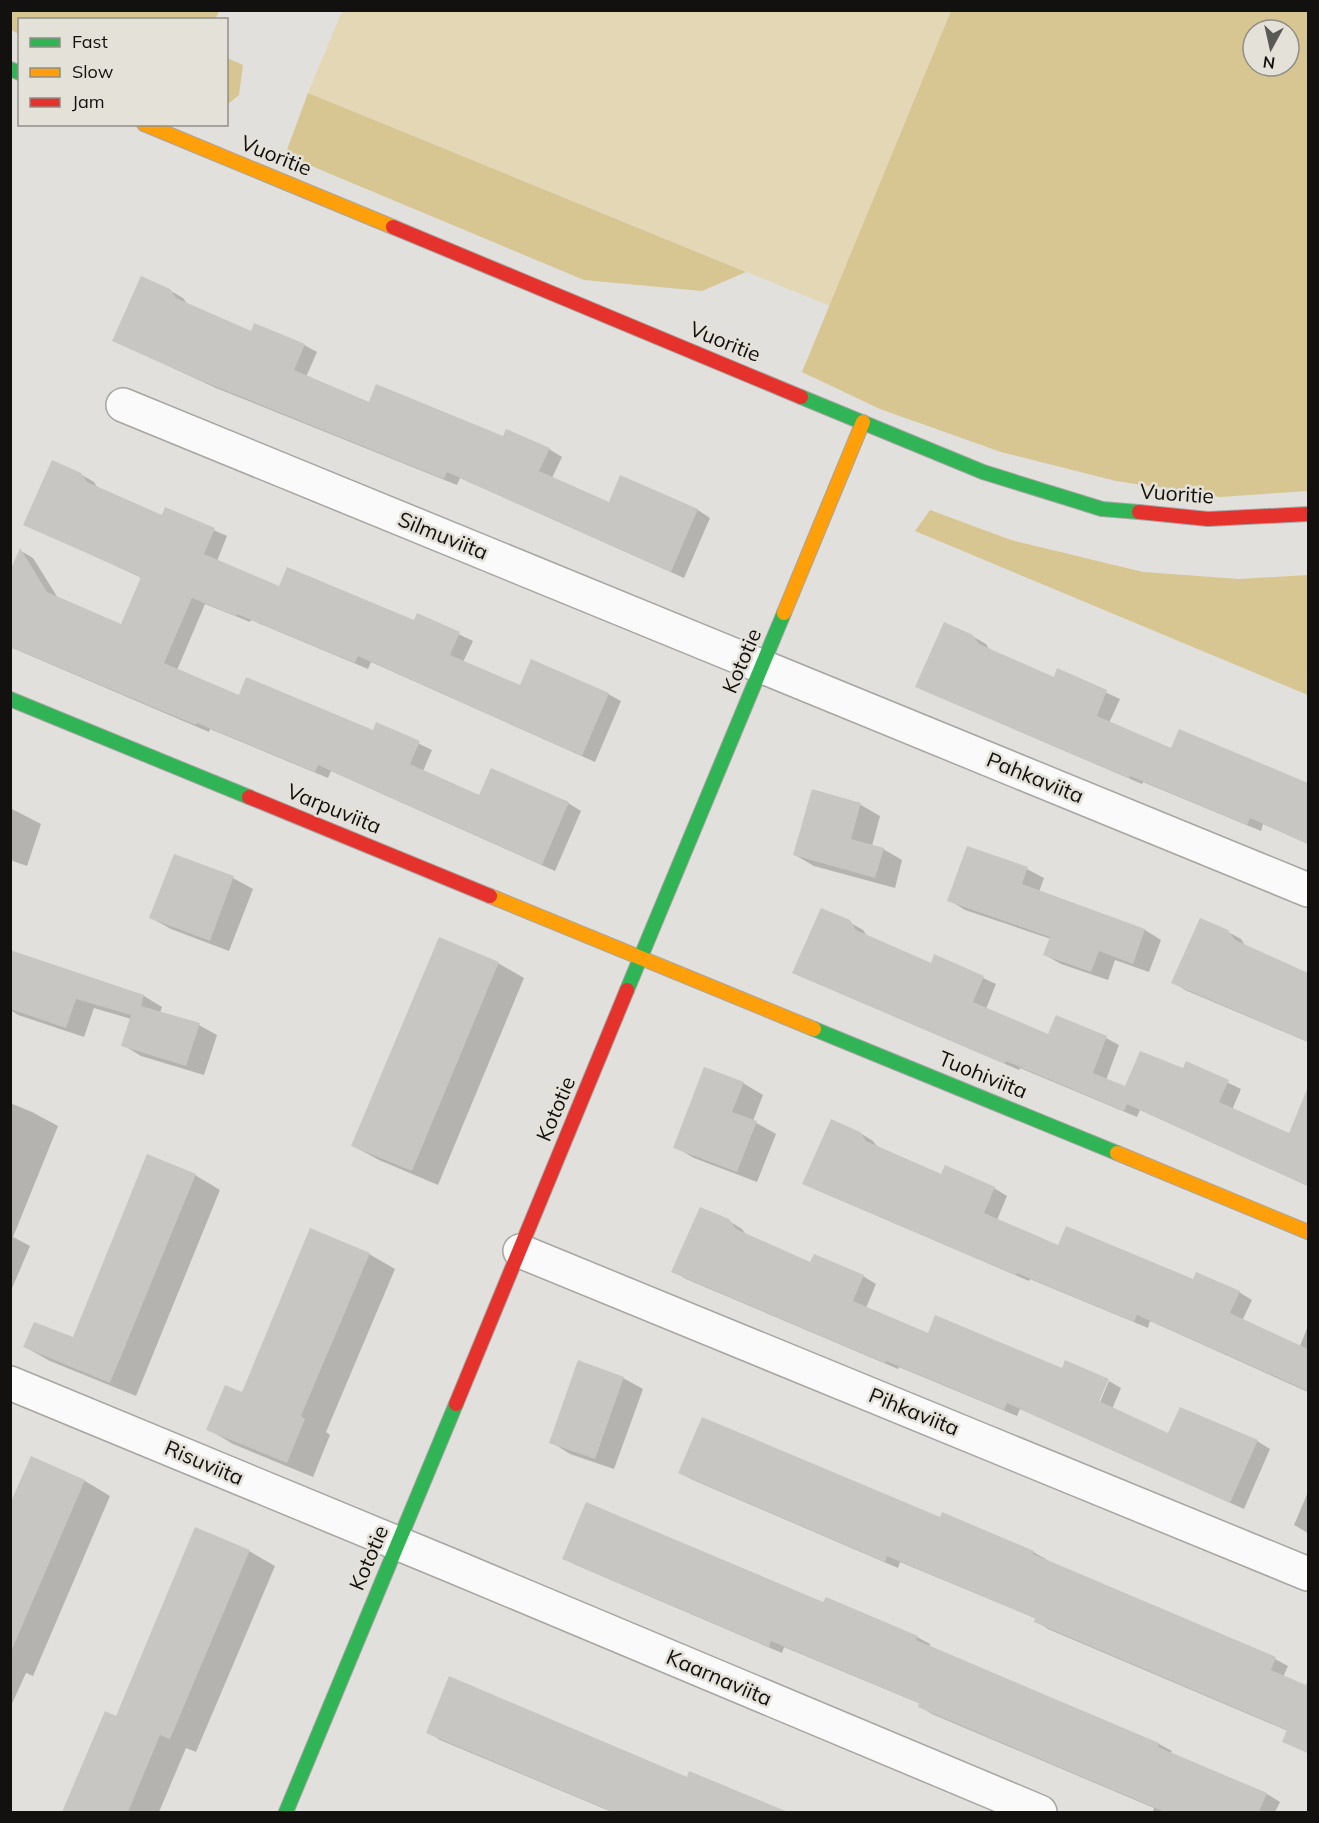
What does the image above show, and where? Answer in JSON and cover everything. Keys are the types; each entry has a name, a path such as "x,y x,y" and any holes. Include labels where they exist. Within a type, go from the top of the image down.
{"street":[{"name":"Vuoritie","path":"149,126 983,472 1102,509 1208,519 1308,514"},
{"name":"Silmuviita","path":"123,405 762,666"},
{"name":"Kototie","path":"286,1812 863,422"},
{"name":"Pahkaviita","path":"762,666 1308,890"},
{"name":"Varpuviita","path":"10,699 642,957"},
{"name":"Tuohiviita","path":"642,957 1308,1232"},
{"name":"Pihkaviita","path":"520,1251 1308,1574"},
{"name":"Risuviita","path":"10,1383 398,1544"},
{"name":"Kaarnaviita","path":"398,1544 1040,1812"}],"shaded area":[{"path":"11,10 219,11 216,18 18,18 18,34 11,30"},
{"path":"342,11 951,11 830,306 308,93"},
{"path":"951,11 1308,11 1308,491 1220,497 1116,481 1001,452 880,409 802,372"},
{"path":"228,58 243,65 239,95 228,104"},
{"path":"308,93 746,272 702,291 584,280 285,155"},
{"path":"930,510 1011,540 1143,572 1239,579 1308,575 1308,695 915,531"}],"building":[{"path":"141,276 170,289 176,298 251,331 254,323 305,344 294,370 369,402 376,384 503,436 506,429 550,448 539,471 609,502 620,475 698,509 671,572 447,472 444,479 202,381 112,341"},
{"path":"52,460 81,473 87,482 162,515 165,507 215,528 204,554 279,586 287,567 414,620 417,613 460,632 450,655 520,685 531,659 609,693 582,756 358,656 355,663 237,614 236,616 192,598 164,663 239,695 246,677 373,730 376,722 420,741 410,764 479,795 491,768 569,802 542,865 318,765 315,772 10,647 10,571 20,548 47,592 121,624 141,577 23,525"},
{"path":"944,622 973,635 979,644 1054,677 1057,668 1107,690 1097,716 1171,748 1179,729 1308,783 1308,844 1250,818 1247,825 1130,776 1129,778 915,687"},
{"path":"812,789 861,803 851,839 884,848 875,878 793,855"},
{"path":"967,846 1028,867 1022,884 1145,929 1133,964 1099,951 1091,972 1043,955 1050,937 947,901"},
{"path":"174,854 234,876 210,941 149,918"},
{"path":"821,908 850,920 856,930 931,963 934,954 984,976 973,1002 1048,1034 1056,1015 1107,1036 1093,1073 1125,1086 1140,1051 1183,1068 1186,1061 1229,1080 1219,1102 1289,1133 1308,1087 1308,1186 1127,1104 1124,1111 1006,1061 1005,1064 792,973"},
{"path":"1200,918 1228,930 1235,940 1308,973 1308,1042 1171,983"},
{"path":"439,937 499,962 412,1171 351,1146"},
{"path":"10,950 144,995 141,1006 200,1023 186,1066 121,1046 131,1015 76,999 66,1028 10,1009"},
{"path":"704,1067 744,1082 732,1112 757,1121 737,1172 673,1148"},
{"path":"831,1119 860,1132 866,1141 941,1174 945,1165 995,1187 984,1213 1058,1245 1066,1226 1193,1279 1196,1272 1240,1291 1230,1313 1308,1349 1308,1391 1137,1315 1134,1322 1017,1273 1016,1275 802,1184"},
{"path":"147,1154 196,1174 110,1383 23,1347 34,1322 73,1337"},
{"path":"700,1207 729,1219 736,1229 810,1262 814,1254 864,1275 853,1301 928,1333 935,1315 1062,1368 1065,1360 1109,1379 1099,1401 1168,1433 1180,1407 1258,1440 1230,1503 1007,1403 1004,1410 886,1361 885,1363 671,1272"},
{"path":"310,1228 370,1253 301,1416 305,1419 287,1463 206,1430 225,1385 242,1392"},
{"path":"578,1360 624,1377 595,1459 549,1443"},
{"path":"702,1417 940,1517 942,1512 1034,1551 1033,1554 1276,1657 1271,1670 1306,1685 1308,1679 1308,1753 1282,1742 1287,1730 1034,1622 1035,1618 887,1556 885,1562 678,1473"},
{"path":"31,1456 85,1480 10,1654 10,1504"},
{"path":"586,1502 823,1602 826,1597 918,1636 916,1640 1159,1743 1158,1747 1267,1793 1259,1812 1165,1812 918,1707 919,1703 771,1641 769,1647 562,1559"},
{"path":"195,1527 250,1550 170,1739 160,1735 128,1812 62,1812 105,1711 116,1716"},
{"path":"449,1676 687,1777 689,1771 788,1812 613,1812 426,1733"}],"traffic: fast":[{"path":"10,69 18,72"},
{"path":"801,397 983,472 1102,509 1139,512"},
{"path":"627,990 784,613"},
{"path":"10,699 249,797"},
{"path":"814,1029 1117,1153"},
{"path":"286,1812 456,1404"}],"traffic: slow":[{"path":"149,126 393,227"},
{"path":"784,613 863,422"},
{"path":"490,896 814,1029"},
{"path":"1117,1153 1308,1232"}],"traffic: jam":[{"path":"393,227 801,397"},
{"path":"1139,512 1208,519 1308,514"},
{"path":"249,797 490,896"},
{"path":"456,1404 627,990"}]}
